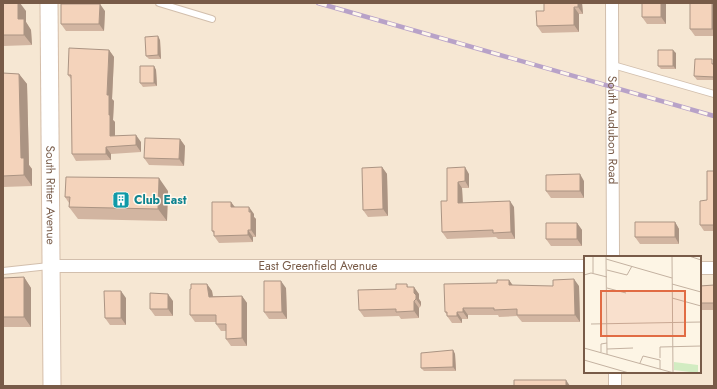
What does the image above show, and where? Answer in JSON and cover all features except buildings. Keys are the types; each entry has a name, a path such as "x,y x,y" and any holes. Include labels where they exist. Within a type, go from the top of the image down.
{"street":[{"name":"South Ritter Avenue","path":"49,3 52,386"},
{"name":"South Audubon Road","path":"612,3 613,256"},
{"name":"East Greenfield Avenue","path":"51,266 584,266"},
{"path":"701,268 714,268"},
{"path":"615,373 615,386"}],"lane":[{"path":"159,3 212,19"},
{"path":"612,65 714,94"},
{"path":"3,270 51,266"}],"shaded area":[{"path":"3,3 714,3 714,386 3,386"}],"railway":[{"path":"318,3 714,116"}],"place":[{"name":"Club East","path":"121,200"}]}
